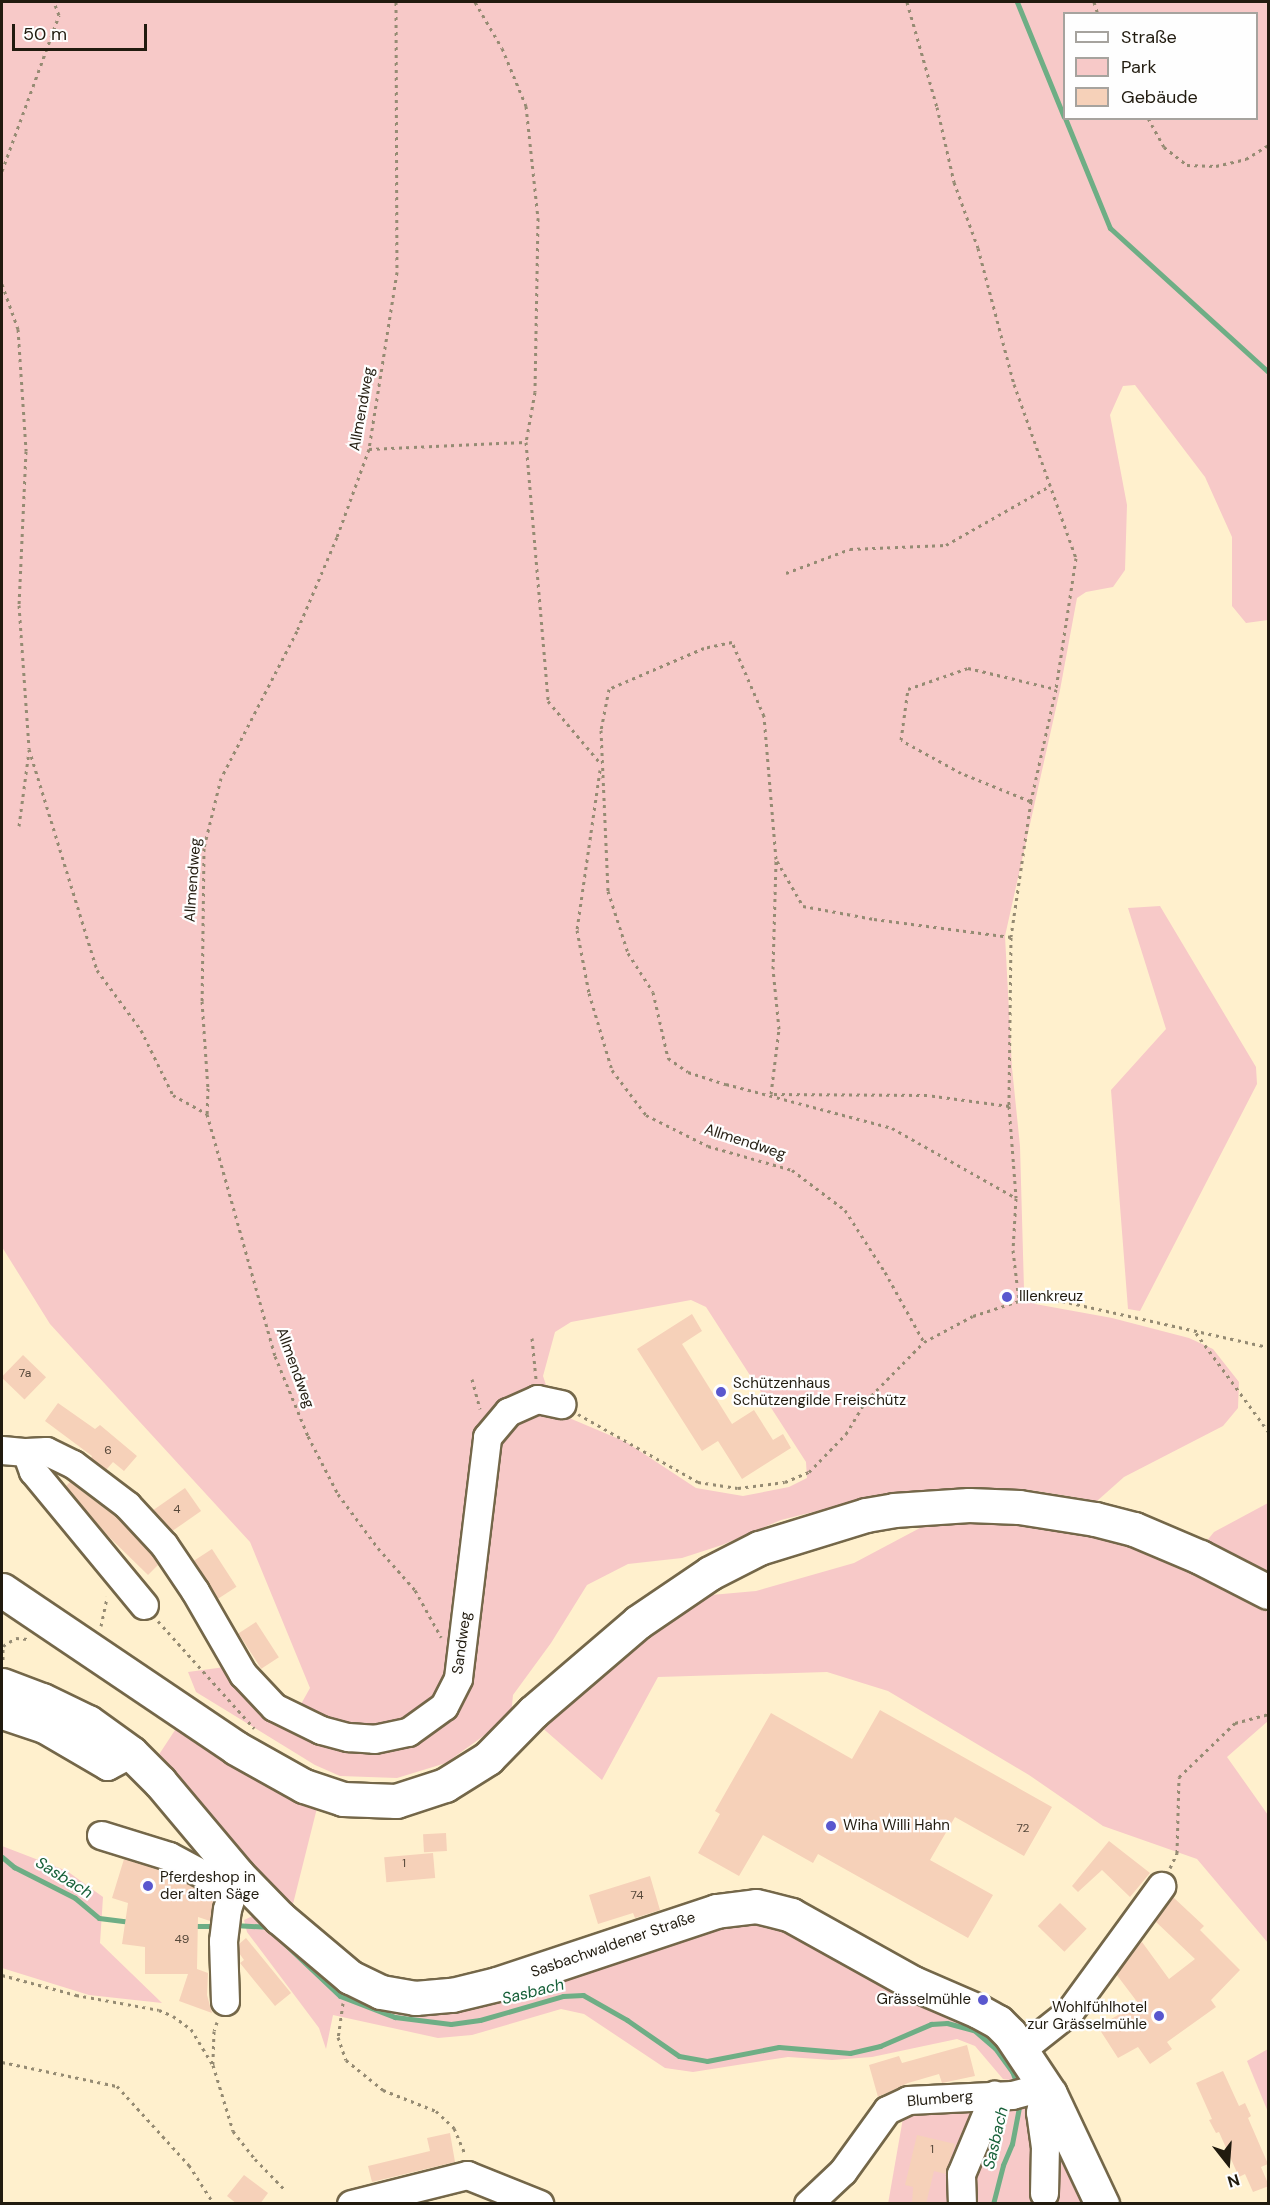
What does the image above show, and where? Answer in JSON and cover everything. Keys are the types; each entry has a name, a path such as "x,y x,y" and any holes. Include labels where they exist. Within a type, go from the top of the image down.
{"main road":[{"path":"2,1590 236,1748 304,1786 343,1800 396,1801 445,1785 488,1758 532,1712 638,1622 710,1573 759,1548 866,1515 894,1510 969,1504 1018,1507 1085,1517 1134,1529 1200,1557 1269,1592"},
{"name":"Sasbachwaldener Straße","path":"6,1676 42,1700 88,1722 131,1753 160,1782 233,1891 350,1977 381,1992 415,1998 452,1995 497,1984 716,1911 756,1906 791,1916 913,1983 998,2022 1022,2049 1020,2092 1102,2204"}],"street":[{"path":"487,1437 508,1412 549,1401"},
{"name":"Sandweg","path":"14,1451 46,1451 73,1464 127,1505 170,1554 243,1674 274,1707 297,1720 348,1737 374,1739 408,1732 444,1706 458,1678 475,1558 487,1437"},
{"name":"Sandweg","path":"14,1451 144,1605"},
{"path":"2,1715 44,1729 107,1766 131,1753"},
{"path":"101,1835 169,1856 233,1891 223,1941 225,2001"},
{"path":"1022,2049 1070,2011 1161,1886"},
{"path":"962,2204 960,2174 1020,2092 1040,2112 1045,2147 1046,2200"},
{"name":"Blumberg","path":"808,2204 843,2171 887,2109 908,2100 1020,2092"},
{"path":"351,2204 467,2175 539,2204"}],"path":[{"path":"2,171 59,15 54,2"},
{"name":"Allmendweg","path":"396,2 397,272 369,449 338,537 297,631 221,778 204,848 201,991 208,1088 207,1114 275,1356 308,1436 338,1494 378,1548 415,1590 442,1640 459,1660"},
{"path":"475,2 502,48 526,106 538,218 535,392 526,442 548,701 601,764"},
{"path":"907,2 938,107 954,182 978,248 1014,384 1076,558 1056,689 1031,801 1011,937 1009,1107 1016,1198 1013,1250 1019,1301"},
{"path":"1149,120 1164,147 1186,165 1216,166 1246,159 1269,145"},
{"path":"2,284 18,329 26,451 19,605 29,749 19,826"},
{"path":"369,449 526,442"},
{"path":"786,573 850,549 946,545 1050,486"},
{"path":"771,1094 779,1029 773,969 776,859 764,716 732,642 704,648 609,689 601,730 608,891 628,953 652,992 668,1058 688,1072 726,1084 771,1094 892,1128 1016,1198"},
{"path":"1031,801 961,773 901,740 908,689 968,668 1056,689"},
{"path":"29,749 97,970 141,1030 173,1095 207,1114"},
{"name":"Allmendweg","path":"601,764 577,930 589,993 612,1070 646,1114 708,1146 792,1170 845,1210 885,1272 924,1342"},
{"path":"776,859 803,906 874,920 1011,937"},
{"path":"771,1094 927,1095 1009,1107"},
{"path":"532,1338 549,1401 698,1482 738,1488 785,1482 809,1472 846,1434 866,1401 924,1342 973,1316 1019,1301 1062,1301 1269,1347"},
{"path":"1194,1331 1269,1431"},
{"path":"472,1379 487,1437"},
{"path":"94,1651 108,1602 105,1560"},
{"path":"144,1605 261,1734"},
{"path":"6,1676 2,1659 3,1646 16,1638 38,1640"},
{"path":"1161,1886 1177,1853 1179,1778 1234,1724 1269,1714"},
{"path":"2,1975 76,1995 159,2010 173,2016 191,2029 213,2065 233,2131 255,2159 286,2191"},
{"path":"213,2065 213,2031 225,2001"},
{"path":"342,2006 338,2037 346,2060 383,2090 436,2111 454,2128 465,2154 467,2175"},
{"path":"2,2062 117,2086 189,2165 214,2204"}],"green space":[{"path":"2,2 1268,2 1268,620 1246,623 1232,606 1232,537 1205,477 1135,385 1123,386 1110,415 1127,505 1125,570 1113,587 1086,592 1077,598 1060,690 1005,936 1012,1068 1020,1146 1024,1289 1035,1304 1112,1318 1189,1338 1213,1349 1239,1382 1238,1408 1223,1426 1124,1477 1097,1501 1030,1490 952,1489 865,1499 781,1520 722,1545 682,1558 628,1564 587,1585 551,1643 513,1695 511,1716 446,1763 397,1778 340,1776 315,1765 196,1692 188,1672 225,1667 291,1722 310,1688 250,1542 50,1324 2,1247","holes":["691,1300 706,1307 806,1462 807,1478 789,1487 743,1496 696,1488 626,1442 555,1412 543,1376 555,1332 571,1322"]},
{"path":"1160,906 1256,1067 1257,1084 1140,1311 1128,1309 1111,1090 1166,1029 1128,908"},
{"path":"1268,1503 1268,1576 1205,1543 1214,1532"},
{"path":"1006,1518 1137,1544 1189,1562 1268,1612 1268,1721 1227,1757 1268,1815 1268,1943 1197,1859 1103,1826 1029,1775 888,1691 827,1672 658,1677 602,1780 539,1725 650,1627 700,1596 756,1591 854,1563 935,1520"},
{"path":"179,1724 318,1804 291,1912 158,1756"},
{"path":"2,1846 67,1871 103,1897 100,1943 162,2003 89,1995 2,1968"},
{"path":"257,1914 417,2007 718,1917 787,1922 987,2026 1023,2082 1003,2079 975,2046 957,2039 872,2057 832,2060 788,2057 693,2072 665,2068 584,2014 561,2009 472,2035 438,2038 333,2015 326,2049 319,2028 247,1932 244,1920"},
{"path":"1268,2049 1268,2112 1247,2061"},
{"path":"1041,2098 1093,2204 888,2204 903,2118 944,2108"}],"building":[{"path":"692,1314 702,1331 682,1344 732,1424 754,1410 773,1440 783,1434 791,1448 742,1479 718,1441 702,1451 637,1349"},
{"path":"23,1355 46,1377 24,1400 2,1378"},
{"path":"58,1403 95,1429 100,1425 137,1456 124,1471 113,1462 106,1470 91,1458 92,1456 45,1421"},
{"path":"70,1482 116,1517 152,1555 158,1565 148,1575 106,1534 66,1486"},
{"path":"185,1488 201,1511 169,1533 153,1510"},
{"path":"212,1549 237,1587 218,1599 194,1561"},
{"path":"256,1622 279,1657 261,1669 238,1633"},
{"name":"Wiha Willi Hahn","path":"880,1710 1052,1807 1024,1856 955,1817 930,1860 993,1895 968,1938 818,1854 813,1863 763,1835 739,1876 698,1853 720,1814 715,1811 771,1713 852,1759"},
{"path":"446,1833 447,1851 424,1852 423,1834"},
{"path":"1109,1841 1150,1873 1130,1897 1102,1870 1078,1892 1072,1886"},
{"path":"433,1853 435,1878 386,1882 384,1857"},
{"path":"124,1859 163,1871 214,1898 210,1921 198,1917 197,1969 208,1973 207,1995 212,2013 179,2001 188,1974 145,1974 145,1947 122,1944 128,1903 112,1898"},
{"path":"650,1876 660,1910 635,1918 633,1913 598,1924 589,1895"},
{"path":"1173,1897 1204,1926 1200,1930 1240,1970 1211,2000 1216,2007 1167,2042 1172,2049 1150,2064 1138,2047 1118,2058 1098,2027 1138,2003 1116,1974 1137,1946 1142,1942 1169,1979 1195,1959 1155,1921"},
{"path":"1060,1903 1087,1929 1064,1952 1038,1926"},
{"path":"246,1938 291,1993 275,2006 240,1963 244,1960 239,1953 239,1944"},
{"path":"967,2045 975,2076 942,2083 939,2074 908,2083 878,2097 869,2065 899,2056 902,2063"},
{"path":"1223,2071 1239,2106 1245,2103 1251,2116 1248,2118 1268,2164 1261,2167 1269,2186 1253,2192 1245,2174 1239,2177 1219,2132 1216,2133 1209,2120 1212,2119 1196,2083"},
{"path":"450,2133 455,2162 372,2182 368,2166 430,2151 427,2138"},
{"path":"917,2135 955,2144 945,2174 934,2171 926,2204 912,2204 913,2187 905,2185"},
{"path":"244,2175 268,2193 260,2204 237,2204 227,2196"}],"waterway":[{"path":"1017,2 1063,115"},
{"path":"1066,120 1110,228 1268,372"},
{"name":"Sasbach","path":"2,1857 14,1867 75,1898 99,1918 131,1922"},
{"name":"Sasbach","path":"233,1925 267,1927 340,1996 395,2017 451,2024 480,2020 563,1996 583,1995 627,2020 679,2056 707,2061 779,2047 850,2053 880,2046 931,2024 947,2023 974,2030 995,2048 1012,2071 1018,2087"},
{"name":"Sasbach","path":"192,1926 218,1926"},
{"name":"Sasbach","path":"993,2204 1003,2165 1012,2144 1020,2102"}],"place":[{"name":"Illenkreuz","path":"1007,1297"},
{"name":"Schützenhaus Schützengilde Freischütz","path":"721,1392"},
{"name":"Wiha Willi Hahn","path":"831,1826"},
{"name":"Pferdeshop in der alten Säge","path":"148,1886"},
{"name":"Grässelmühle","path":"983,2000"},
{"name":"Wohlfühlhotel zur Grässelmühle","path":"1159,2016"}]}
